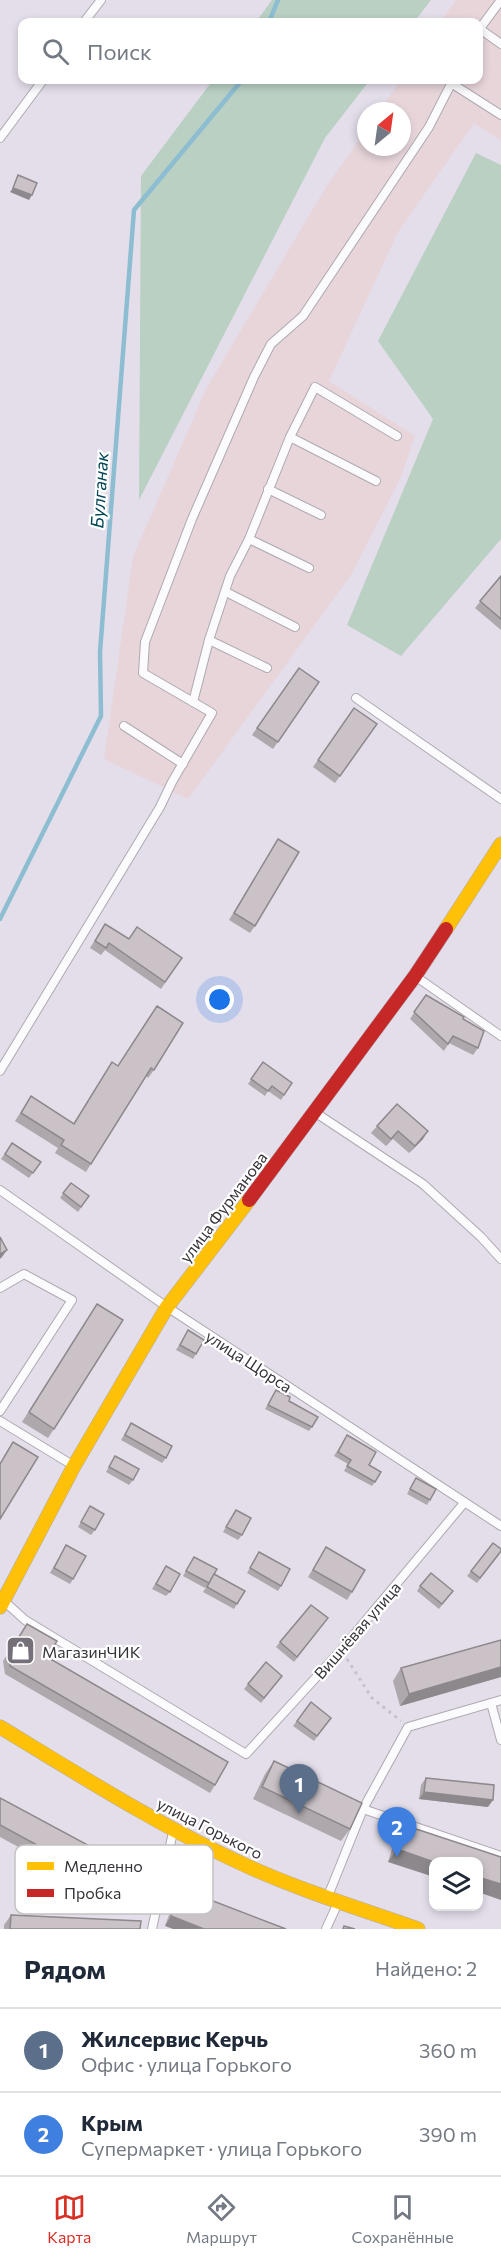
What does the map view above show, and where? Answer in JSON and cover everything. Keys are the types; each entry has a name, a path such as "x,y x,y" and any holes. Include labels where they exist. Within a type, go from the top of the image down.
{"main road":[{"name":"улица Фурманова","path":"2,1604 74,1466 167,1307 315,1113 415,976 501,844"},
{"name":"улица Горького","path":"0,1727 131,1807 205,1845"},
{"name":"улица Горького","path":"213,1849 246,1866 332,1901 418,1929"}],"lane":[{"path":"87,18 100,0"},
{"path":"483,25 501,0"},
{"path":"483,33 501,44"},
{"path":"0,138 40,84"},
{"path":"0,1071 160,807 212,713 142,673 145,642 192,519 254,377 271,344 303,316 429,126 450,84"},
{"path":"456,84 501,115"},
{"path":"193,702 209,639 230,576 249,539 290,437 315,387 397,436"},
{"path":"290,437 376,481"},
{"path":"268,489 321,515"},
{"path":"249,539 309,568"},
{"path":"226,592 295,627"},
{"path":"209,639 267,668"},
{"path":"356,698 501,799"},
{"path":"124,726 183,764"},
{"path":"415,976 501,1036"},
{"path":"315,1113 423,1184 481,1237 501,1259"},
{"name":"улица Щорса","path":"0,1190 167,1307 501,1526"},
{"path":"0,1288 24,1274 72,1300 0,1411"},
{"path":"0,1421 74,1466"},
{"name":"Вишнёвая улица","path":"2,1604 246,1754 342,1650 464,1503"},
{"path":"326,1929 332,1901 363,1809 408,1727 501,1700"},
{"path":"491,1703 501,1740"},
{"path":"354,1804 501,1856"},
{"path":"170,1845 174,1829"},
{"path":"152,1929 155,1914"}],"path":[{"path":"342,1650 372,1698 408,1727"}],"shaded area":[{"path":"456,0 501,0 501,141 474,123 398,232 329,381 415,436 401,477 351,575 188,799 104,759 133,557 206,389 326,187 357,143 357,156 411,156 411,102 385,102 398,84 483,84 483,18 443,18"}],"green space":[{"path":"272,0 431,0 417,18 259,18"},
{"path":"210,84 367,84 325,138 139,500 141,176"},
{"path":"476,153 501,165 501,539 401,656 347,625 433,419 378,341"}],"building":[{"path":"18,175 37,183 32,195 13,188"},
{"path":"501,576 501,619 480,601"},
{"path":"299,668 319,682 278,742 257,728"},
{"path":"354,708 377,724 340,776 318,760"},
{"path":"278,839 299,852 255,926 234,913"},
{"path":"105,924 129,939 137,927 182,958 165,982 109,943 106,948 95,941"},
{"path":"426,995 484,1031 478,1048 453,1036 448,1044 414,1012"},
{"path":"157,1006 183,1023 154,1070 151,1068 91,1164 61,1145 64,1140 21,1113 31,1096 74,1124 112,1062 118,1066"},
{"path":"263,1062 292,1083 284,1095 272,1086 268,1091 251,1079"},
{"path":"397,1104 428,1131 415,1146 398,1131 391,1139 377,1126"},
{"path":"12,1143 41,1162 33,1173 5,1154"},
{"path":"71,1183 89,1196 81,1207 63,1193"},
{"path":"0,1237 7,1250 0,1254"},
{"path":"97,1304 123,1320 54,1429 29,1412"},
{"path":"188,1330 204,1340 196,1354 180,1345"},
{"path":"276,1390 290,1397 289,1401 318,1417 312,1427 268,1405"},
{"path":"131,1423 172,1446 166,1458 125,1435"},
{"path":"347,1435 376,1452 369,1465 381,1472 375,1482 347,1466 351,1460 338,1452"},
{"path":"13,1442 38,1457 0,1519 0,1464"},
{"path":"115,1456 139,1469 133,1480 109,1467"},
{"path":"416,1478 436,1489 430,1500 410,1489"},
{"path":"90,1506 104,1514 95,1530 81,1522"},
{"path":"236,1510 251,1518 242,1535 226,1527"},
{"path":"493,1543 501,1551 480,1578 471,1571"},
{"path":"66,1545 86,1556 73,1579 54,1568"},
{"path":"326,1547 365,1570 352,1592 313,1570"},
{"path":"259,1552 290,1569 281,1586 250,1568"},
{"path":"194,1557 217,1569 209,1583 186,1571"},
{"path":"166,1566 180,1574 170,1592 156,1584"},
{"path":"431,1573 453,1591 442,1604 420,1586"},
{"path":"214,1574 245,1591 237,1604 207,1587"},
{"path":"311,1605 328,1618 297,1657 280,1642"},
{"path":"27,1624 57,1641 47,1657 228,1762 215,1785 10,1666 9,1653"},
{"path":"501,1640 501,1667 409,1694 401,1668"},
{"path":"266,1662 282,1676 264,1698 248,1684"},
{"path":"311,1702 331,1718 317,1736 297,1721"},
{"path":"274,1761 362,1803 350,1829 262,1787"},
{"path":"426,1778 494,1785 493,1800 424,1792"},
{"path":"0,1798 88,1845 37,1845 0,1825"},
{"path":"404,1825 501,1857 501,1884 483,1879 483,1857 429,1857 429,1860 397,1849"},
{"path":"213,1901 286,1929 204,1929 171,1916 172,1914 213,1914"},
{"path":"11,1915 141,1921 140,1929 10,1929"}],"waterway":[{"name":"Булганак","path":"271,18 278,0"},
{"name":"Булганак","path":"0,919 101,716 100,652 134,210 239,84"}],"traffic: slow":[{"path":"446,929 501,844"},
{"path":"0,1607 74,1466 167,1307 249,1200"},
{"path":"0,1727 122,1800 203,1845"},
{"path":"213,1850 289,1884 418,1929"}],"traffic: jam":[{"path":"249,1200 415,976 446,929"}],"place":[{"name":"МагазинЧИК","path":"21,1651"},
{"name":"Жилсервис Керчь","path":"299,1814"},
{"name":"Крым","path":"397,1857"}]}
